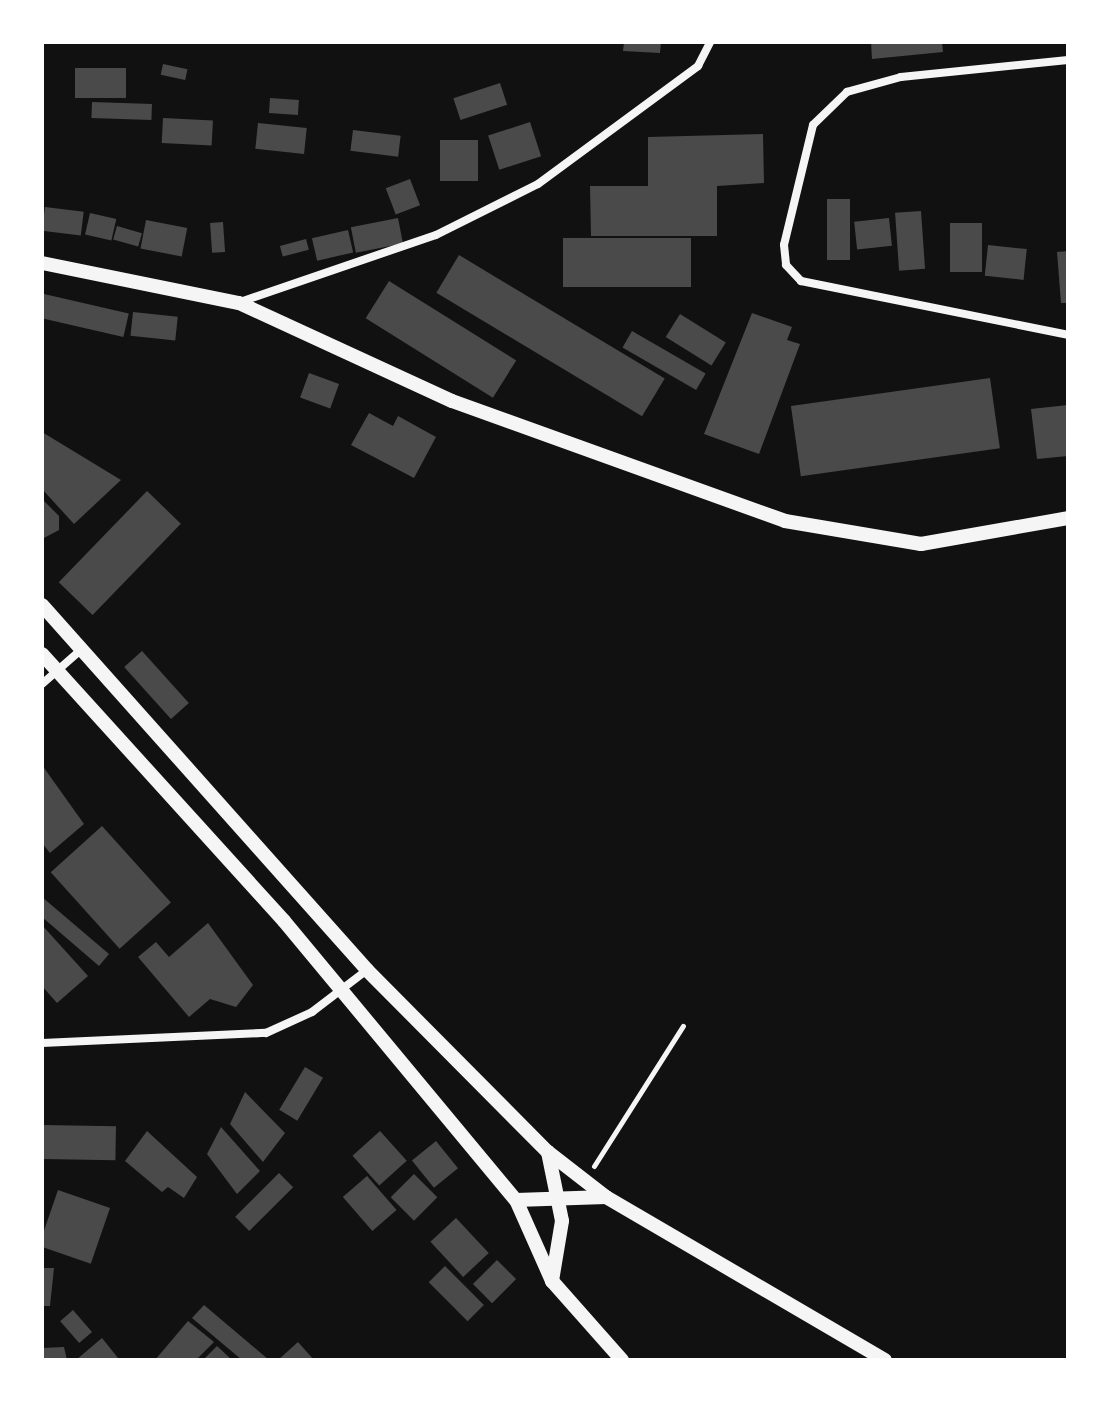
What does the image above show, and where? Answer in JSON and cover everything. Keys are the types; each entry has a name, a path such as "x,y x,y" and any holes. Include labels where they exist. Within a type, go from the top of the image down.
{"street":[{"path":"239,303 436,235 538,184 687,75 710,42"},
{"path":"1068,60 901,77 847,92 813,125 784,245 786,265 801,281 1068,335"},
{"path":"42,263 239,303 452,401 785,521 921,544 1068,518"},
{"path":"42,605 367,970 548,1152 606,1197 885,1360"},
{"path":"42,684 82,649"},
{"path":"42,654 342,992 516,1200 552,1281 622,1360"},
{"path":"42,1043 266,1033 342,992 367,970"},
{"path":"548,1152 560,1201 552,1281"},
{"path":"516,1200 560,1201 606,1197"}],"path":[{"path":"585,1181 683,1026"}],"building":[{"path":"624,42 661,42 660,53 623,51"},
{"path":"871,42 942,42 943,52 872,59"},
{"path":"163,64 187,69 185,80 161,75"},
{"path":"75,68 126,68 126,98 75,98"},
{"path":"500,83 507,105 461,120 453,98"},
{"path":"270,98 299,100 298,115 269,113"},
{"path":"92,102 152,104 151,120 91,118"},
{"path":"163,118 213,121 212,146 162,143"},
{"path":"530,122 541,156 499,170 488,136"},
{"path":"258,123 307,128 304,154 255,149"},
{"path":"353,130 401,136 398,157 350,151"},
{"path":"763,134 764,183 717,186 717,236 591,236 590,186 648,186 648,137"},
{"path":"440,140 478,140 478,181 440,181"},
{"path":"410,179 420,205 396,214 386,188"},
{"path":"827,199 850,199 850,260 827,260"},
{"path":"45,207 84,212 81,236 42,231"},
{"path":"921,211 925,269 899,271 895,213"},
{"path":"90,213 116,219 111,241 85,234"},
{"path":"398,218 403,244 356,253 351,227"},
{"path":"889,218 892,246 857,250 854,222"},
{"path":"146,220 187,228 182,256 140,248"},
{"path":"223,222 225,252 212,253 210,223"},
{"path":"950,223 982,223 982,272 950,272"},
{"path":"117,226 142,233 138,247 113,239"},
{"path":"348,230 353,252 317,261 312,238"},
{"path":"563,238 691,238 691,287 563,287"},
{"path":"306,239 309,250 283,257 280,246"},
{"path":"988,245 1027,249 1024,280 985,276"},
{"path":"1068,251 1068,303 1061,303 1057,252"},
{"path":"459,255 665,379 642,416 436,293"},
{"path":"389,281 516,360 493,398 366,318"},
{"path":"44,294 129,314 123,337 42,318"},
{"path":"133,312 178,317 175,341 130,336"},
{"path":"752,313 792,327 787,340 800,344 759,454 704,434"},
{"path":"680,314 726,343 711,366 666,337"},
{"path":"632,331 706,374 696,390 622,347"},
{"path":"309,373 339,384 330,408 300,397"},
{"path":"990,378 1000,448 801,476 791,406"},
{"path":"1068,405 1068,456 1037,459 1031,409"},
{"path":"369,413 393,426 398,416 436,437 414,478 351,445"},
{"path":"42,432 121,480 74,524 42,489"},
{"path":"147,491 181,524 93,615 59,582"},
{"path":"42,499 59,516 59,530 42,539"},
{"path":"142,651 189,703 171,719 124,667"},
{"path":"42,765 84,824 50,853 42,843"},
{"path":"102,826 171,903 120,949 51,872"},
{"path":"42,897 109,954 99,966 42,917"},
{"path":"208,923 253,985 236,1007 210,999 189,1017 138,957 156,942 169,957"},
{"path":"42,925 88,976 57,1003 42,986"},
{"path":"305,1067 323,1078 297,1121 279,1110"},
{"path":"245,1092 285,1133 263,1162 230,1124"},
{"path":"43,1125 116,1126 115,1160 42,1159"},
{"path":"221,1127 260,1171 237,1194 207,1154"},
{"path":"147,1131 197,1177 184,1198 168,1187 162,1192 125,1161"},
{"path":"380,1131 407,1161 379,1185 353,1156"},
{"path":"436,1141 458,1168 434,1188 412,1161"},
{"path":"279,1173 293,1187 249,1231 235,1217"},
{"path":"414,1174 437,1197 414,1221 391,1197"},
{"path":"367,1176 397,1210 372,1231 343,1197"},
{"path":"58,1190 110,1208 91,1264 42,1247 42,1236"},
{"path":"456,1218 489,1253 463,1277 430,1242"},
{"path":"497,1260 516,1279 492,1303 473,1284"},
{"path":"445,1266 484,1305 468,1321 429,1282"},
{"path":"42,1268 54,1268 50,1306 42,1306"},
{"path":"204,1305 269,1360 242,1360 192,1318"},
{"path":"73,1310 92,1332 79,1343 60,1321"},
{"path":"188,1321 214,1342 196,1360 155,1360"},
{"path":"102,1338 118,1358 76,1360"},
{"path":"298,1342 314,1360 278,1360"},
{"path":"217,1346 232,1360 203,1360"},
{"path":"64,1347 67,1360 42,1360 42,1348"}]}
